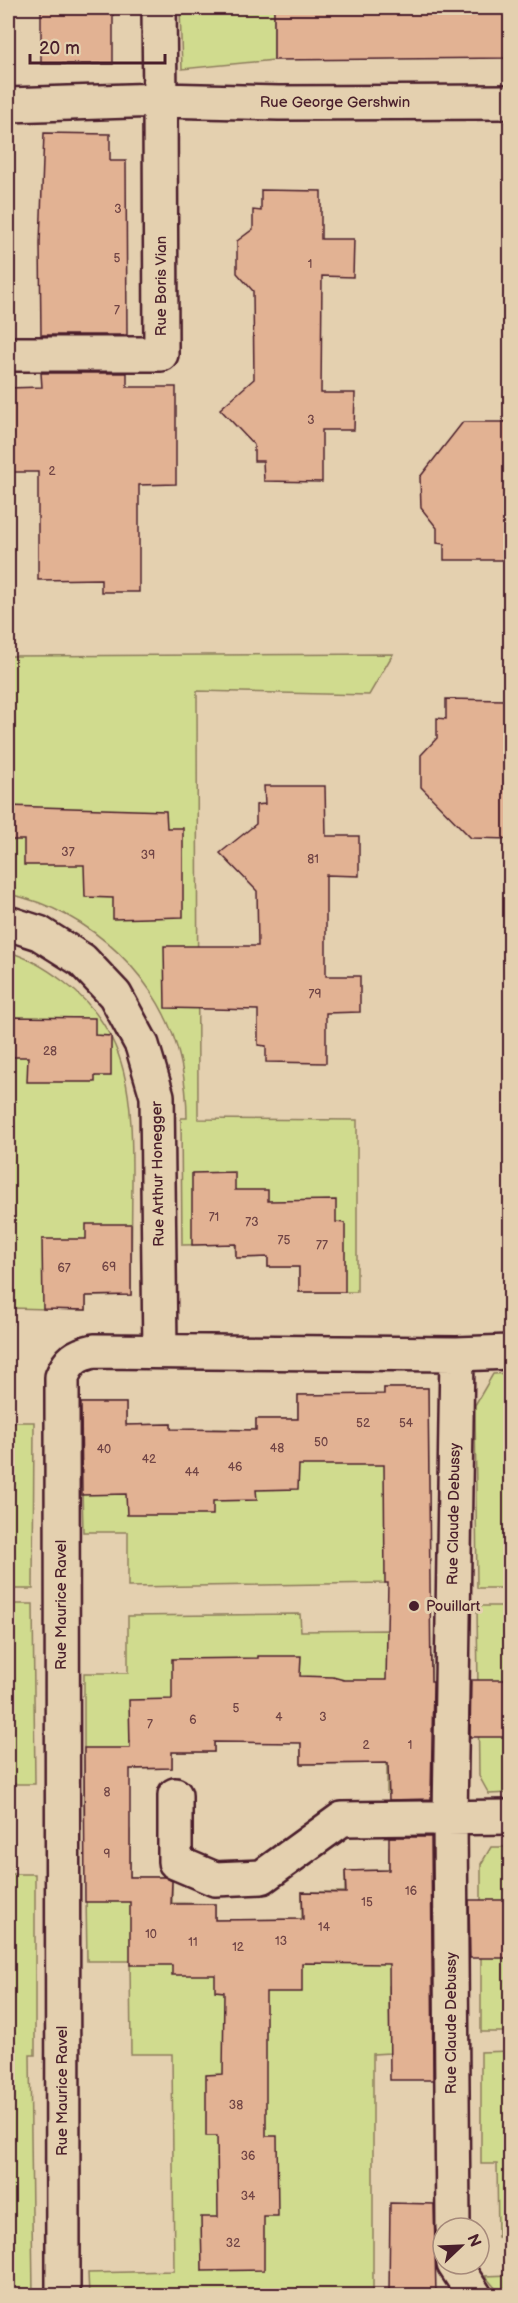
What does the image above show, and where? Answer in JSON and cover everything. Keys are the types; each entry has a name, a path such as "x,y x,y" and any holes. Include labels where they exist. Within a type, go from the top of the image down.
{"street":[{"path":"159,8 160,100"},
{"name":"Rue George Gershwin","path":"8,105 160,100 279,103 510,102"},
{"name":"Rue Boris Vian","path":"8,354 161,354 160,100"},
{"name":"Rue Arthur Honegger","path":"8,923 39,933 82,960 115,995 142,1045 157,1096 160,1351"},
{"name":"Rue Maurice Ravel","path":"63,2295 62,1377 68,1363 80,1354 94,1351 457,1354 510,1352"},
{"name":"Rue Claude Debussy","path":"453,2216 450,1819 457,1354"},
{"path":"175,1795 175,1862 215,1879 262,1877 342,1819 510,1817"},
{"path":"462,2276 475,2295"}],"green space":[{"path":"180,8 274,8 274,60 182,69"},
{"path":"393,654 369,695 197,691 198,1119 357,1120 357,1292 299,1292 299,1267 268,1267 268,1257 236,1258 235,1244 182,1245 181,1118 187,1118 186,1091 172,1033 158,1004 140,977 119,953 94,933 67,915 38,902 8,894 8,656"},
{"path":"8,952 37,964 64,982 86,1002 103,1024 124,1071 132,1151 131,1295 86,1296 86,1310 11,1308 11,1324 8,1324"},
{"path":"510,1373 510,1588 477,1588 475,1405 493,1374"},
{"path":"8,1375 10,1375 9,1422 34,1422 33,1589 8,1589"},
{"path":"384,1388 428,1388 429,1526 385,1583 128,1587 128,1532 83,1532 80,1403 126,1403 126,1425 171,1424 171,1444 213,1443 213,1429 256,1430 256,1419 298,1419 298,1395 384,1395"},
{"path":"8,1604 33,1604 35,1784 8,1784"},
{"path":"477,1606 510,1606 510,1793 489,1794 479,1776"},
{"path":"300,1614 301,1631 387,1630 387,1655 431,1655 431,1793 387,1793 387,1763 301,1764 301,1733 214,1742 214,1752 172,1752 172,1768 130,1769 107,1816 84,1815 84,1673 128,1673 128,1616"},
{"path":"85,1830 130,1830 130,1877 172,1877 172,1903 215,1904 215,1920 302,1919 302,1892 345,1892 345,1871 389,1870 389,1847 432,1846 433,1986 389,1986 390,2053 373,2054 373,2295 89,2295 88,2273 174,2271 172,2054 131,2054 130,1961 87,1961"},
{"path":"491,1847 510,1847 510,2032 481,2032 481,1864"},
{"path":"8,1874 35,1874 35,2055 30,2055 33,2295 8,2295"},
{"path":"510,2051 510,2237 498,2237 497,2164 481,2164 481,2052"},
{"path":"510,2275 510,2296 501,2295 485,2276"}],"building":[{"path":"41,8 113,8 113,64 41,64"},
{"path":"274,8 510,8 510,58 274,60"},
{"path":"44,133 110,134 110,161 126,161 127,335 41,335 40,243"},
{"path":"261,190 321,191 321,239 354,239 353,277 322,276 321,393 355,393 354,430 322,430 322,482 264,481 263,461 254,461 254,445 220,409 254,379 253,291 237,273 237,241 253,229 253,210 261,211"},
{"path":"41,373 127,373 127,387 176,387 176,484 139,485 139,592 101,592 101,579 38,580 38,472 8,472 8,388 42,387"},
{"path":"463,422 510,422 510,560 444,560 444,544 437,543 437,528 421,508 420,477"},
{"path":"446,699 505,700 504,756 510,756 510,839 471,838 421,787 421,755 437,738 437,718 446,719"},
{"path":"264,786 325,786 326,836 359,836 359,876 326,875 326,976 360,976 360,1012 326,1013 326,1063 266,1062 266,1046 258,1045 258,1010 165,1008 164,946 258,946 257,891 220,853 256,824 256,805 265,804"},
{"path":"8,806 166,811 167,828 183,828 183,917 113,919 113,898 85,897 84,865 24,865 24,840 8,840"},
{"path":"8,1017 95,1018 95,1035 111,1036 111,1076 95,1076 95,1082 27,1082 28,1057 8,1057"},
{"path":"235,1172 235,1190 268,1190 268,1201 336,1200 336,1222 345,1223 345,1292 299,1292 299,1267 268,1267 268,1257 236,1258 236,1244 192,1245 192,1173"},
{"path":"86,1224 131,1224 131,1295 86,1296 86,1310 43,1309 42,1239 86,1239"},
{"path":"384,1388 428,1388 431,1681 433,1681 431,1799 389,1800 388,1763 301,1764 301,1743 214,1742 214,1752 172,1752 172,1768 130,1769 130,1877 165,1877 172,1881 171,1904 215,1904 215,1920 303,1919 302,1892 346,1893 345,1871 389,1870 389,1837 431,1837 433,2080 390,2080 389,1964 302,1963 302,1992 266,1992 266,2136 277,2136 278,2216 264,2216 264,2270 202,2271 201,2217 218,2217 217,2136 206,2136 206,2075 223,2074 224,1992 215,1991 215,1975 172,1975 172,1965 130,1965 130,1902 85,1902 84,1748 130,1748 129,1700 172,1699 172,1659 301,1656 300,1676 333,1677 344,1680 386,1680 388,1583 385,1583 384,1465 299,1465 298,1489 256,1490 257,1500 213,1501 213,1515 127,1515 126,1494 82,1495 81,1403 126,1403 126,1425 171,1424 171,1429 256,1430 256,1419 298,1419 298,1395 384,1394"},
{"path":"471,1680 510,1680 510,1737 470,1737"},
{"path":"469,1900 510,1900 510,1958 470,1958"},
{"path":"390,2203 434,2204 434,2216 431,2216 431,2276 436,2276 436,2295 389,2295"}],"place":[{"name":"Pouillart","path":"414,1606"}]}
